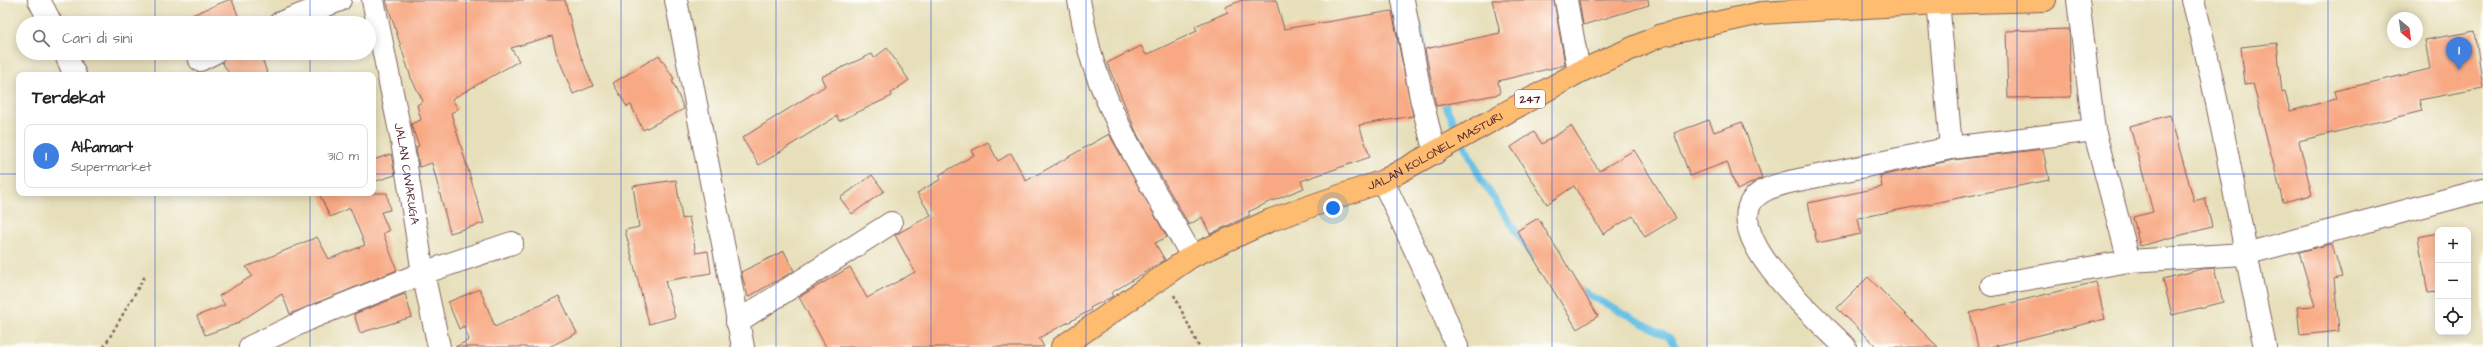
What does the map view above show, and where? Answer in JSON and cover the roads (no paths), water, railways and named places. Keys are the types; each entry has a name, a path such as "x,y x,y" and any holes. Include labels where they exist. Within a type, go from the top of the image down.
{"main road":[{"name":"JALAN KOLONEL MASTURI","path":"1062,347 1164,274 1192,256 1271,220 1383,181 1579,72 1662,35 1760,7 2045,0"}],"street":[{"path":"39,0 47,16"},
{"path":"298,16 340,0"},
{"name":"JALAN CIWARUGA","path":"373,0 402,141 423,273 439,347"},
{"path":"676,0 743,347"},
{"path":"1079,0 1087,41 1103,90 1120,127 1192,256"},
{"path":"1403,0 1421,98 1435,153"},
{"path":"1566,0 1579,72"},
{"path":"2078,0 2094,130 2129,261"},
{"path":"2193,0 2208,58 2245,254 2265,347"},
{"path":"1938,2 1951,148"},
{"path":"68,60 74,72"},
{"path":"1845,347 1767,266 1750,230 1750,204 1758,194 1772,187 1789,182 1951,148 2094,130"},
{"path":"1383,181 1433,288 1457,347"},
{"path":"1992,285 2129,261 2245,254 2483,190"},
{"path":"737,322 891,223"},
{"path":"250,347 313,317 423,273 512,243"}],"waterway":[{"path":"1417,21 1428,58"},
{"path":"1441,96 1482,181 1533,256"},
{"path":"1577,289 1669,337 1676,347"}],"place":[{"name":"Alfamart","path":"2459,70"}]}
